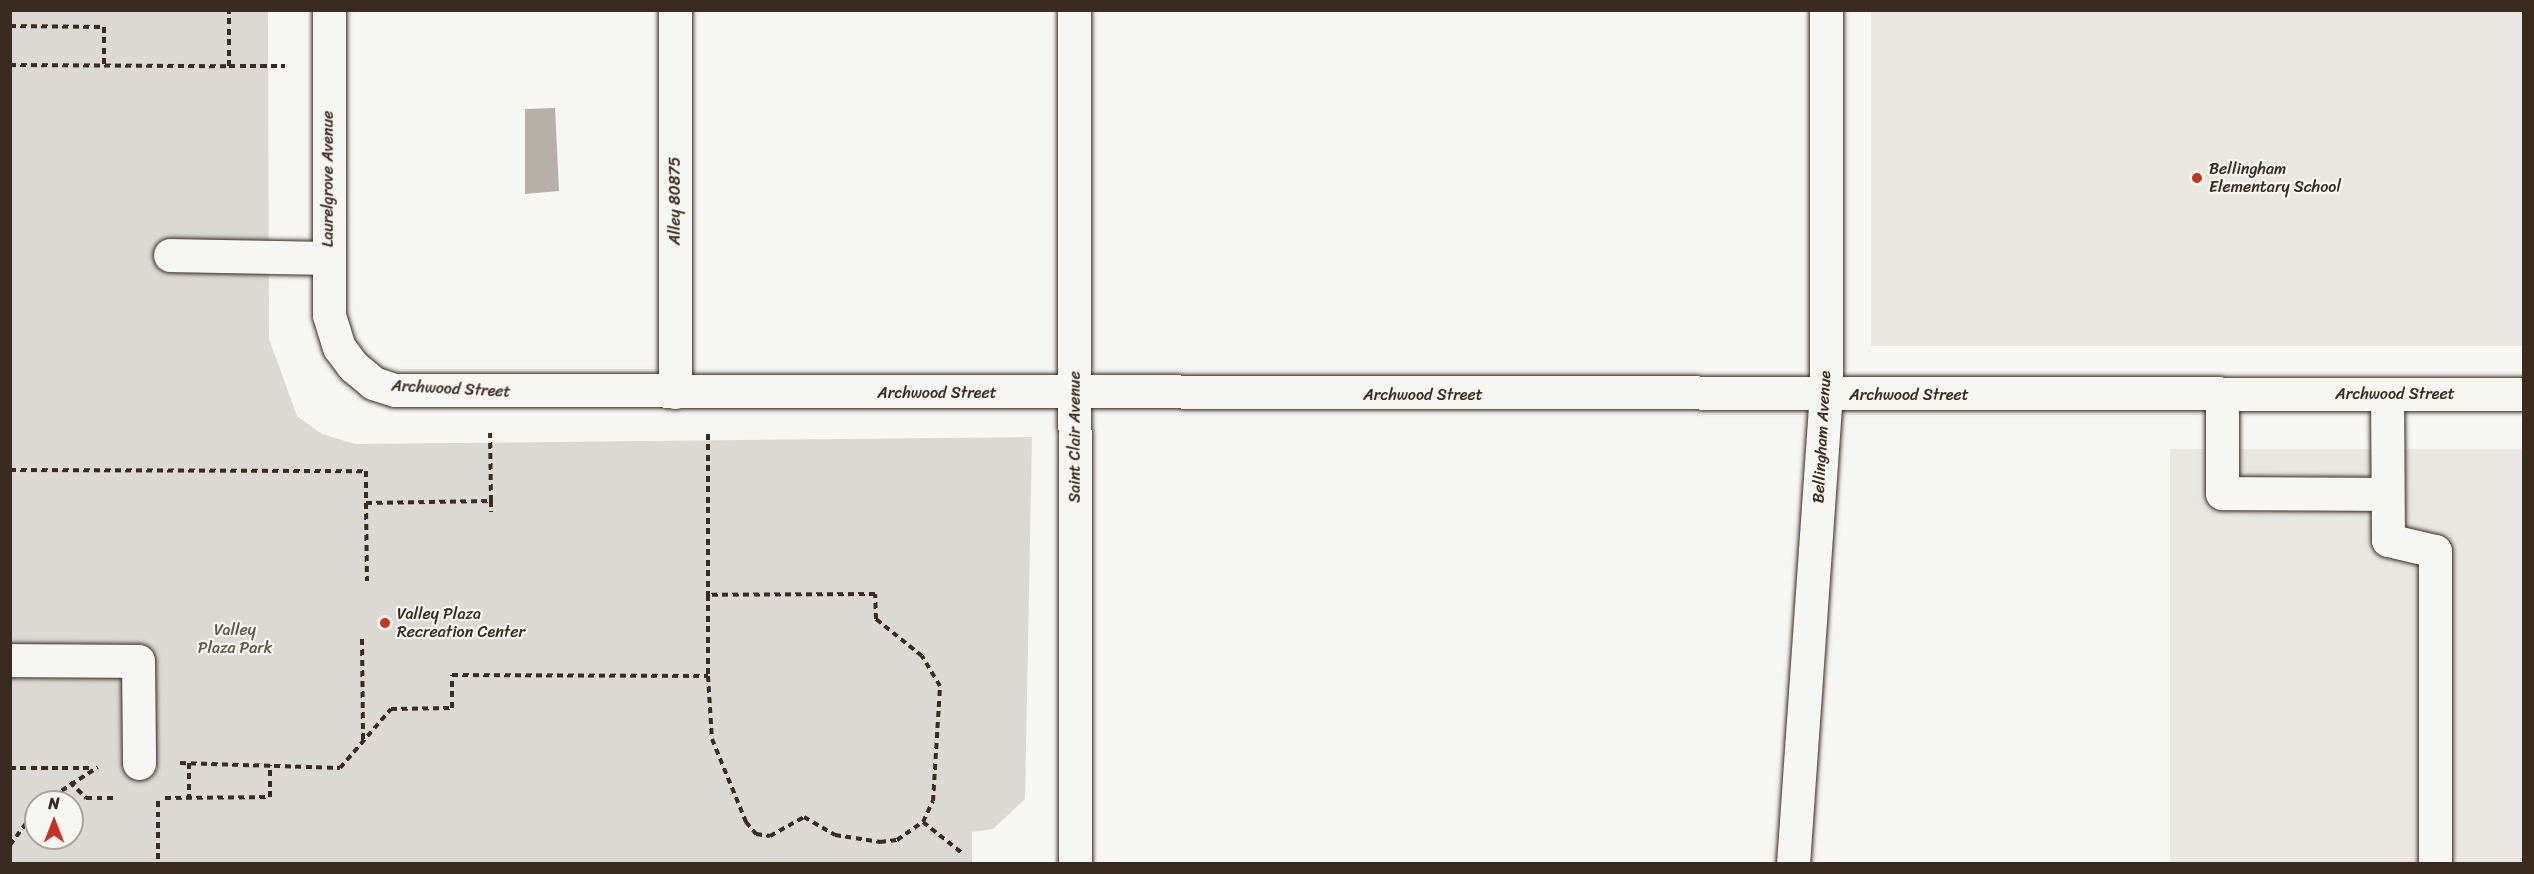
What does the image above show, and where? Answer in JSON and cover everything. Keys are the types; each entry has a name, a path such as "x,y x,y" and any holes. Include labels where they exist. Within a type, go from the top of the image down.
{"street":[{"name":"Laurelgrove Avenue","path":"329,10 327,258 329,315 339,347"},
{"name":"Alley 80875","path":"675,10 675,392"},
{"name":"Saint Clair Avenue","path":"1074,10 1075,864"},
{"name":"Bellingham Avenue","path":"1793,864 1826,396 1826,10"},
{"path":"170,255 327,258"},
{"name":"Archwood Street","path":"339,347 373,383 395,390 490,393 1826,396 2222,393 2523,394"},
{"path":"2222,393 2222,493 2387,494"},
{"path":"2387,394 2388,540 2435,551 2436,864"},
{"path":"10,660 138,661 139,763"}],"path":[{"path":"229,10 229,66"},
{"path":"10,26 104,27 104,65"},
{"path":"10,65 329,66"},
{"path":"708,392 708,595 708,676 712,739 746,822 756,834 770,836 804,816 835,835 879,842 897,840 922,822 933,801 940,686 922,656 876,619 875,594 708,595"},
{"path":"490,393 491,512"},
{"path":"10,470 366,471 367,581"},
{"path":"366,503 491,501"},
{"path":"362,639 363,743"},
{"path":"10,768 94,768 139,763 189,763 340,768 391,709 452,708 452,675 708,676"},
{"path":"189,763 189,798"},
{"path":"147,798 270,797 270,765"},
{"path":"60,790 94,768"},
{"path":"70,782 86,798 124,798"},
{"path":"158,798 158,864"},
{"path":"922,822 962,854"},
{"path":"10,845 24,826"}],"shaded area":[{"name":"Bellingham Elementary School","path":"1871,11 2523,11 2523,346 1871,346"},
{"path":"555,108 559,191 525,194 525,109"},
{"path":"2170,449 2523,449 2523,863 2170,863"}],"green space":[{"name":"Valley Plaza Park","path":"10,11 268,11 269,339 297,416 322,434 355,444 1032,437 1025,799 993,829 972,832 972,863 11,863"}],"place":[{"name":"Bellingham Elementary School","path":"2197,178"},
{"name":"Valley Plaza Recreation Center","path":"385,623"}]}
